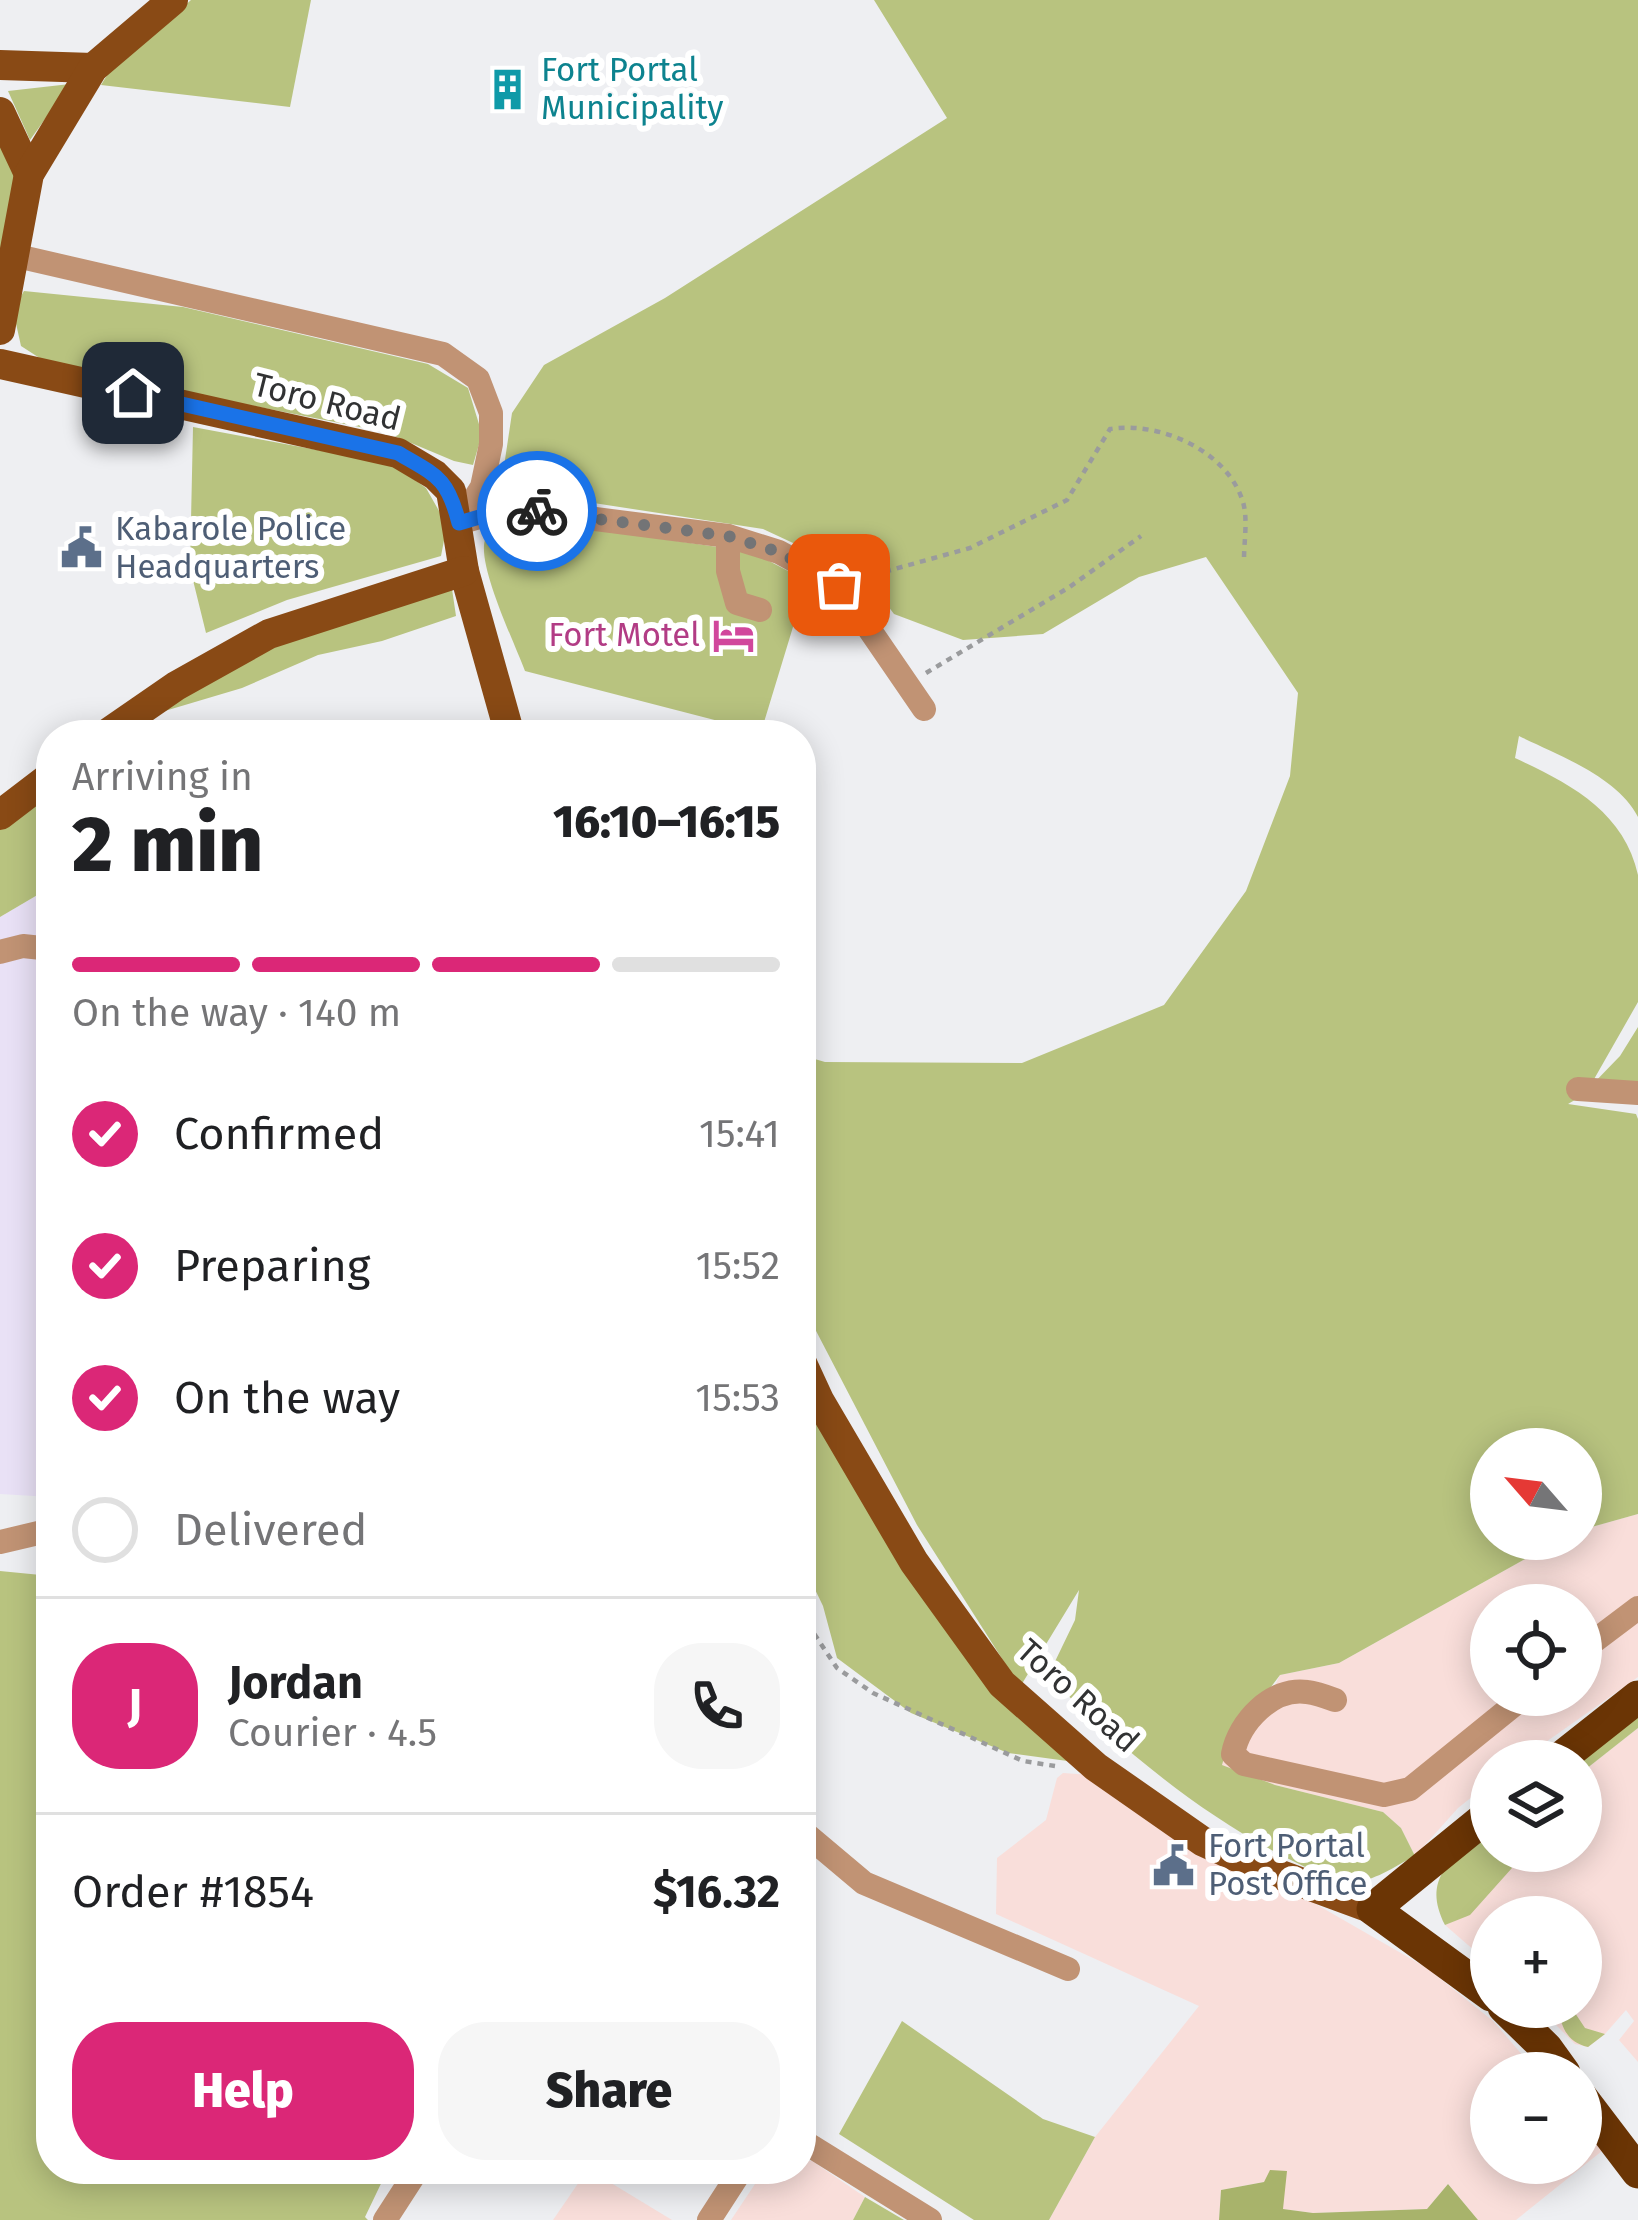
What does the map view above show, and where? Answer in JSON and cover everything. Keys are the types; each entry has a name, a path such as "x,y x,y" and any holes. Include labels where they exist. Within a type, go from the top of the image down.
{"highway":[{"path":"1584,1740 1638,1697"},
{"path":"1470,1830 1373,1909 1470,1980"},
{"path":"1526,2028 1549,2052"},
{"path":"1602,2125 1638,2172"}],"main road":[{"path":"0,330 28,174 93,68 173,0"},
{"path":"0,65 93,68"},
{"path":"0,112 28,174"},
{"name":"Toro Road","path":"0,364 398,453 435,475 451,491 464,571 506,720"},
{"path":"139,720 269,634 464,571"},
{"path":"0,815 36,787"},
{"name":"Toro Road","path":"816,1394 914,1562 1001,1684 1096,1766 1202,1841 1280,1876 1373,1909"}],"street":[{"path":"16,256 443,353 478,379 490,412 491,444 482,487 459,523"},
{"path":"459,523 510,508 728,536 779,552 839,585 924,709"},
{"path":"728,536 728,571 737,602 760,610"},
{"path":"0,952 36,947"},
{"path":"1578,1089 1638,1093"},
{"path":"0,1542 36,1534"},
{"path":"1602,1636 1638,1608"},
{"path":"1335,1700 1304,1690 1273,1699 1242,1725 1233,1754 1244,1764 1384,1795 1410,1789 1500,1716"},
{"path":"816,1842 864,1883 1068,1970"},
{"path":"816,2149 930,2220"},
{"path":"385,2220 408,2184"},
{"path":"709,2220 732,2184"}],"path":[{"path":"839,585 970,548 1067,500 1111,429 1132,425 1186,439 1221,467 1243,500 1244,559"},
{"path":"907,686 1068,589 1141,536"},
{"path":"816,1636 837,1668 873,1694 1023,1761 1096,1766"}],"shaded area":[{"path":"36,896 36,1496 0,1494 0,917"},
{"path":"1638,1514 1638,1677 1602,1702 1602,1584 1480,1584 1523,1560 1602,1560 1602,1524"},
{"path":"1470,1590 1470,1716 1583,1716 1549,1740 1470,1740 1470,1799 1415,1856 1401,1828 1383,1812 1275,1785 1221,1765 1228,1744 1271,1693 1280,1675 1339,1663"},
{"path":"1638,1728 1638,2062 1619,2040 1634,2021 1626,2010 1588,2047 1575,2044 1559,2028 1602,2028 1602,1896 1486,1896 1507,1872 1602,1872 1602,1756"},
{"path":"1063,1773 1091,1775 1427,1968 1470,2003 1470,2028 1499,2028 1520,2052 1470,2052 1470,2184 1561,2184 1516,2220 1478,2220 1448,2184 1427,2209 1313,2213 1282,2209 1264,2182 1221,2190 1219,2220 1049,2220 1095,2137 1199,2006 996,1914 997,1858 1046,1820 1057,1778"},
{"path":"1470,1914 1470,1947 1445,1925"},
{"path":"816,2164 865,2197 853,2220 731,2220 755,2184 816,2184"},
{"path":"578,2184 613,2184 672,2220 553,2220"}],"green space":[{"path":"191,0 311,0 290,107 101,85 109,72"},
{"path":"874,0 1638,0 1638,817 1616,790 1569,759 1519,736 1515,758 1574,789 1607,816 1631,853 1638,875 1638,1002 1589,1088 1620,1056 1638,1027 1638,1082 1585,1094 1568,1104 1636,1114 1638,1119 1638,1514 1602,1524 1602,1428 1470,1428 1470,1560 1523,1560 1480,1584 1470,1584 1470,1590 1339,1663 1280,1675 1228,1744 1222,1765 1275,1785 1383,1812 1401,1828 1415,1856 1383,1873 1348,1882 1262,1845 1196,1803 1105,1730 1048,1676 1075,1620 1079,1590 1020,1687 917,1525 816,1331 816,1059 1022,1063 1164,1005 1246,891 1290,776 1298,693 1206,557 1139,577 1043,634 963,640 894,614 866,577 763,529 548,496 503,473 512,413 544,365 665,298 947,118"},
{"path":"70,84 30,140 8,91"},
{"path":"0,115 20,175 0,298"},
{"path":"24,291 183,307 428,364 468,388 482,434 473,465 385,432 52,366 21,346 13,310"},
{"path":"193,427 393,464 426,488 447,525 441,556 287,600 206,633 190,568"},
{"path":"526,519 752,552 807,581 765,720 715,720 525,671 484,552 492,529"},
{"path":"452,589 456,616 382,641 318,655 242,688 158,713 262,651"},
{"path":"36,798 36,896 0,917 0,825"},
{"path":"816,1378 902,1536 1082,1763 1008,1753 911,1713 837,1658 816,1592"},
{"path":"0,1571 36,1575 36,2184 381,2184 365,2217 368,2220 0,2220"},
{"path":"1638,1706 1638,1728 1602,1756 1602,1741"},
{"path":"1470,1841 1470,1872 1508,1872 1487,1896 1470,1896 1470,1915 1445,1925 1437,1895 1450,1863"},
{"path":"902,2021 1043,2119 1095,2137 1049,2220 974,2220 839,2134"},
{"path":"1564,2028 1605,2034 1588,2047 1570,2038"},
{"path":"1270,2170 1287,2171 1283,2209 1313,2213 1427,2209 1448,2184 1478,2220 1219,2220 1221,2190 1264,2182"},
{"path":"865,2197 904,2220 853,2220"}],"way so far":[{"path":"537,511 728,536 779,552 839,585"}],"place":[{"name":"Fort Portal Municipality","path":"507,89"},
{"name":"Kabarole Police Headquarters","path":"81,548"},
{"name":"Fort Motel","path":"734,635"},
{"name":"Fort Portal Post Office","path":"1174,1865"}],"route":[{"path":"133,393 398,453 435,475 451,491 459,523 510,508 537,511"}]}
